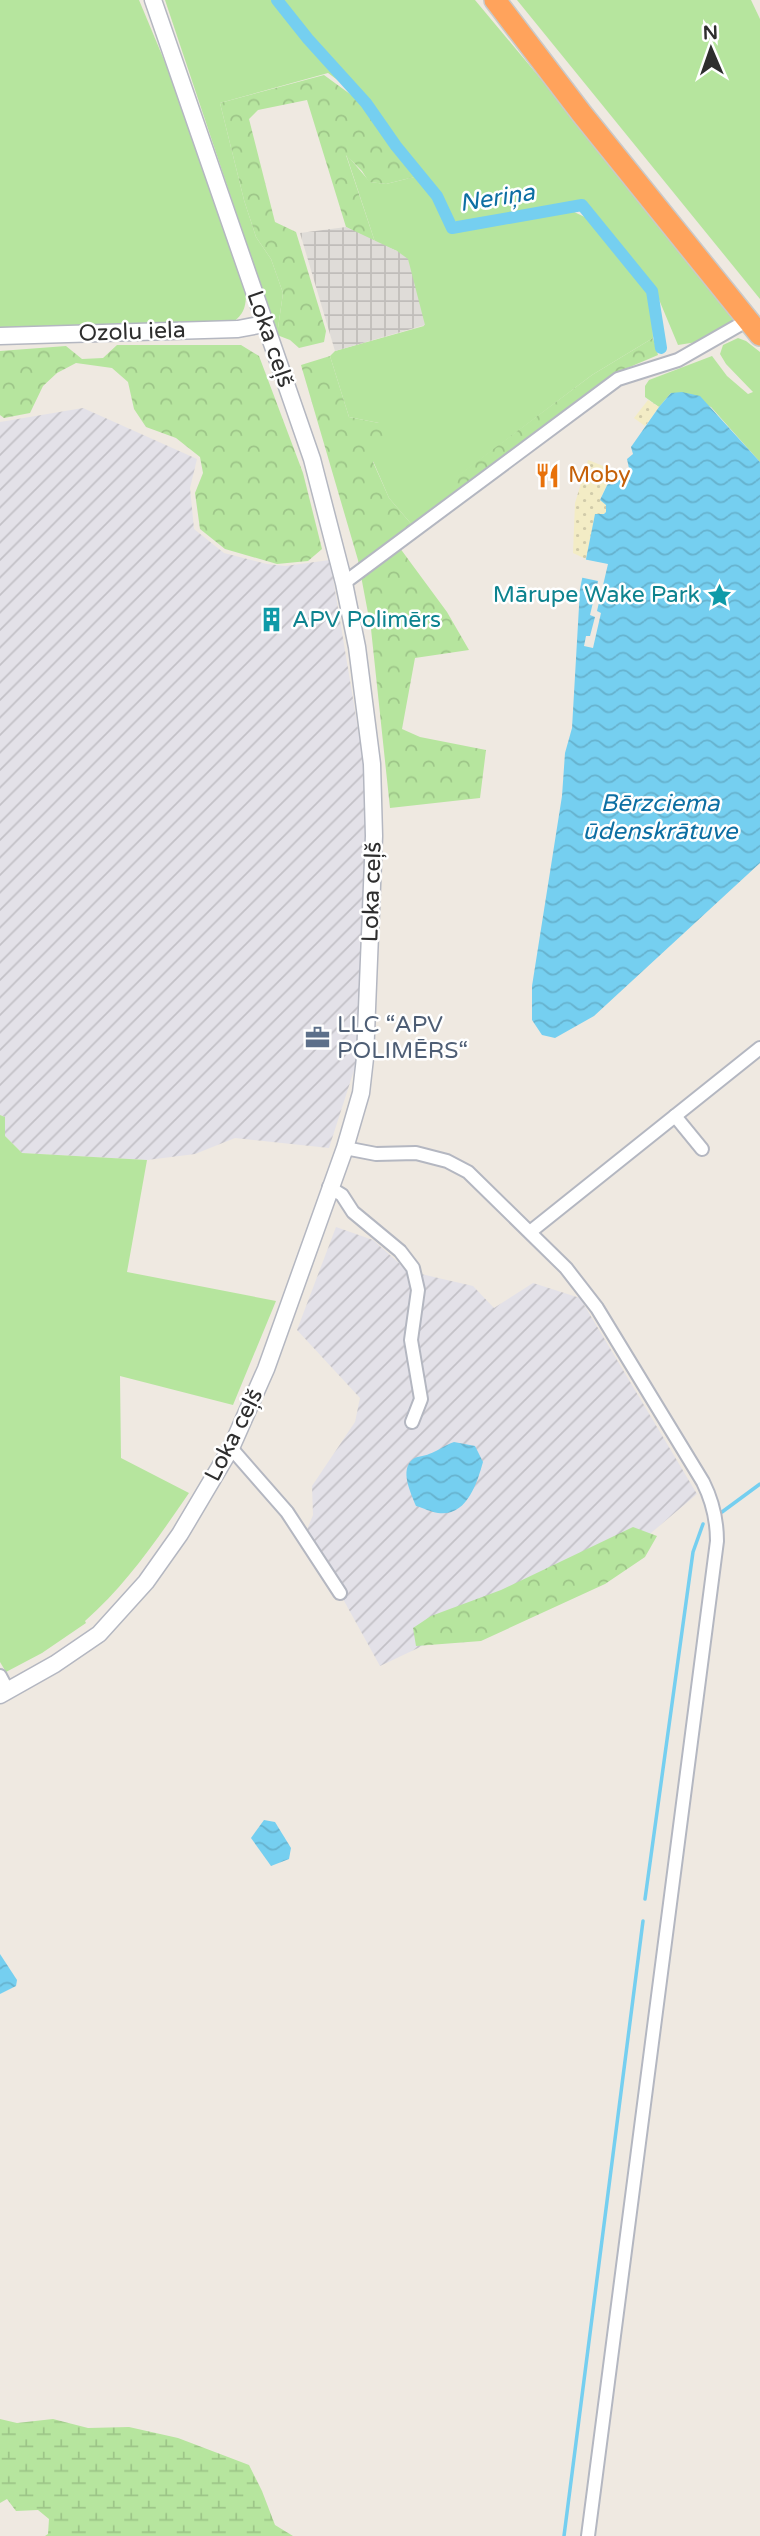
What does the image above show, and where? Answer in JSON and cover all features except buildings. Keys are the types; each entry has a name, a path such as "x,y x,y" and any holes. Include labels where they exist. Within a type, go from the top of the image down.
{"highway":[{"path":"495,0 754,328"}],"main road":[{"name":"Loka ceļš","path":"3,1687 55,1664 99,1634 138,1591 180,1534 231,1448 266,1370 345,1148 361,1093 365,1058 374,836 372,764 357,647 344,583 312,459 153,0"},
{"name":"Ozolu iela","path":"0,336 238,330 264,324"}],"street":[{"path":"344,583 618,379 678,360 754,328"},
{"path":"530,1233 760,1048"},
{"path":"675,1116 702,1149"},
{"path":"345,1148 376,1154 415,1153 447,1161 468,1172 566,1268 597,1308 703,1482 712,1499 717,1518 718,1541 588,2536"},
{"path":"329,1187 342,1195 354,1212 400,1251 413,1268 418,1290 411,1339 421,1399 412,1422"},
{"path":"231,1448 287,1512 340,1593"}],"shaded area":[{"path":"346,227 408,259 425,325 335,351 300,233"},
{"path":"83,408 197,459 190,488 194,529 224,553 285,566 330,560 366,777 365,885 356,1064 329,1148 235,1138 195,1154 147,1160 22,1153 5,1136 5,1117 0,1115 0,422"},
{"path":"336,1227 373,1240 408,1271 473,1286 494,1308 533,1283 580,1298 697,1494 638,1544 380,1666 306,1532 313,1515 312,1486 355,1422 360,1398 297,1330"}],"green space":[{"path":"0,0 139,0 172,79 246,292 244,310 232,323 0,329"},
{"path":"165,0 475,0 735,312 734,320 697,342 678,345 655,290 583,203 463,223 454,221 439,194 398,145 370,104 328,73 220,103 256,237 271,259 283,293 277,335"},
{"path":"517,0 751,0 760,19 760,299"},
{"path":"324,75 365,105 418,176 386,184 369,182 346,155 375,242 346,227 307,100 258,110 249,119 275,222 296,232 326,331 324,342 299,348 290,340 277,335 283,293 271,259 256,237 220,103"},
{"path":"346,154 370,182 386,184 418,176 435,195 451,228 454,229 572,211 589,219 651,295 653,338 592,375 457,477 456,491 413,526 389,498 373,461 379,423 349,417 330,356 335,351 424,326 397,251 375,242"},
{"path":"653,338 658,355 618,372 456,491 456,477 592,375"},
{"path":"738,338 760,352 760,462 711,407 671,393 659,407 645,397 645,386 649,380 712,356 727,376 748,394 753,392 720,354 723,345"},
{"path":"117,345 241,345 259,356 303,473 322,549 308,561 277,564 225,549 200,529 195,493 203,473 200,457 176,438 146,427 134,409 128,382 112,368 76,363 57,373 43,386 30,413 4,418 0,415 0,351 66,346 82,359 103,358"},
{"path":"330,356 349,417 379,423 391,438 373,462 389,498 413,526 394,540 447,612 469,650 415,658 402,729 420,737 486,750 480,798 390,808 371,629 358,560 301,365"},
{"path":"0,1115 5,1117 5,1136 22,1153 147,1160 127,1272 276,1301 233,1405 120,1376 121,1458 189,1493 141,1560 86,1623 42,1653 6,1672 0,1662"},
{"path":"633,1527 657,1536 645,1557 605,1584 481,1641 416,1646 413,1628 431,1616 501,1590"},
{"path":"0,2419 17,2423 53,2419 88,2428 129,2427 178,2438 249,2465 275,2525 293,2536 45,2536 48,2534 49,2519 38,2510 16,2511 7,2499 0,2503"}],"sand":[{"path":"648,400 659,407 645,426 634,418"},
{"path":"588,460 611,469 610,479 600,499 606,505 606,512 595,515 586,559 573,553 575,503"}],"water":[{"name":"Bērzciema ūdenskrātuve","path":"682,392 700,396 760,462 760,863 594,1016 555,1038 542,1035 532,1020 532,986 562,796 565,753 572,728 580,589 595,514 606,512 606,505 600,500 610,479 625,479 630,473 627,459 633,454 631,447 671,393"},
{"path":"454,1442 475,1446 483,1462 469,1497 456,1510 448,1513 416,1506 407,1482 409,1464 415,1458"},
{"path":"264,1820 275,1822 291,1848 289,1859 271,1866 251,1838"},
{"path":"0,1954 17,1980 16,1986 0,1994"}],"pier":[{"path":"583,559 608,564 597,611 601,613 593,648 584,646 595,617 590,615 598,581 579,577"}],"waterway":[{"name":"Neriņa","path":"277,0 366,103 396,146 437,196 452,228 582,205 652,291 661,348"},
{"path":"722,1512 760,1484"},
{"path":"645,1899 693,1552 703,1524"},
{"path":"564,2536 643,1921"}],"place":[{"name":"Moby","path":"548,475"},
{"name":"Mārupe Wake Park","path":"720,595"},
{"name":"APV Polimērs","path":"272,620"},
{"name":"LLC “APV POLIMĒRS“","path":"317,1038"}]}
